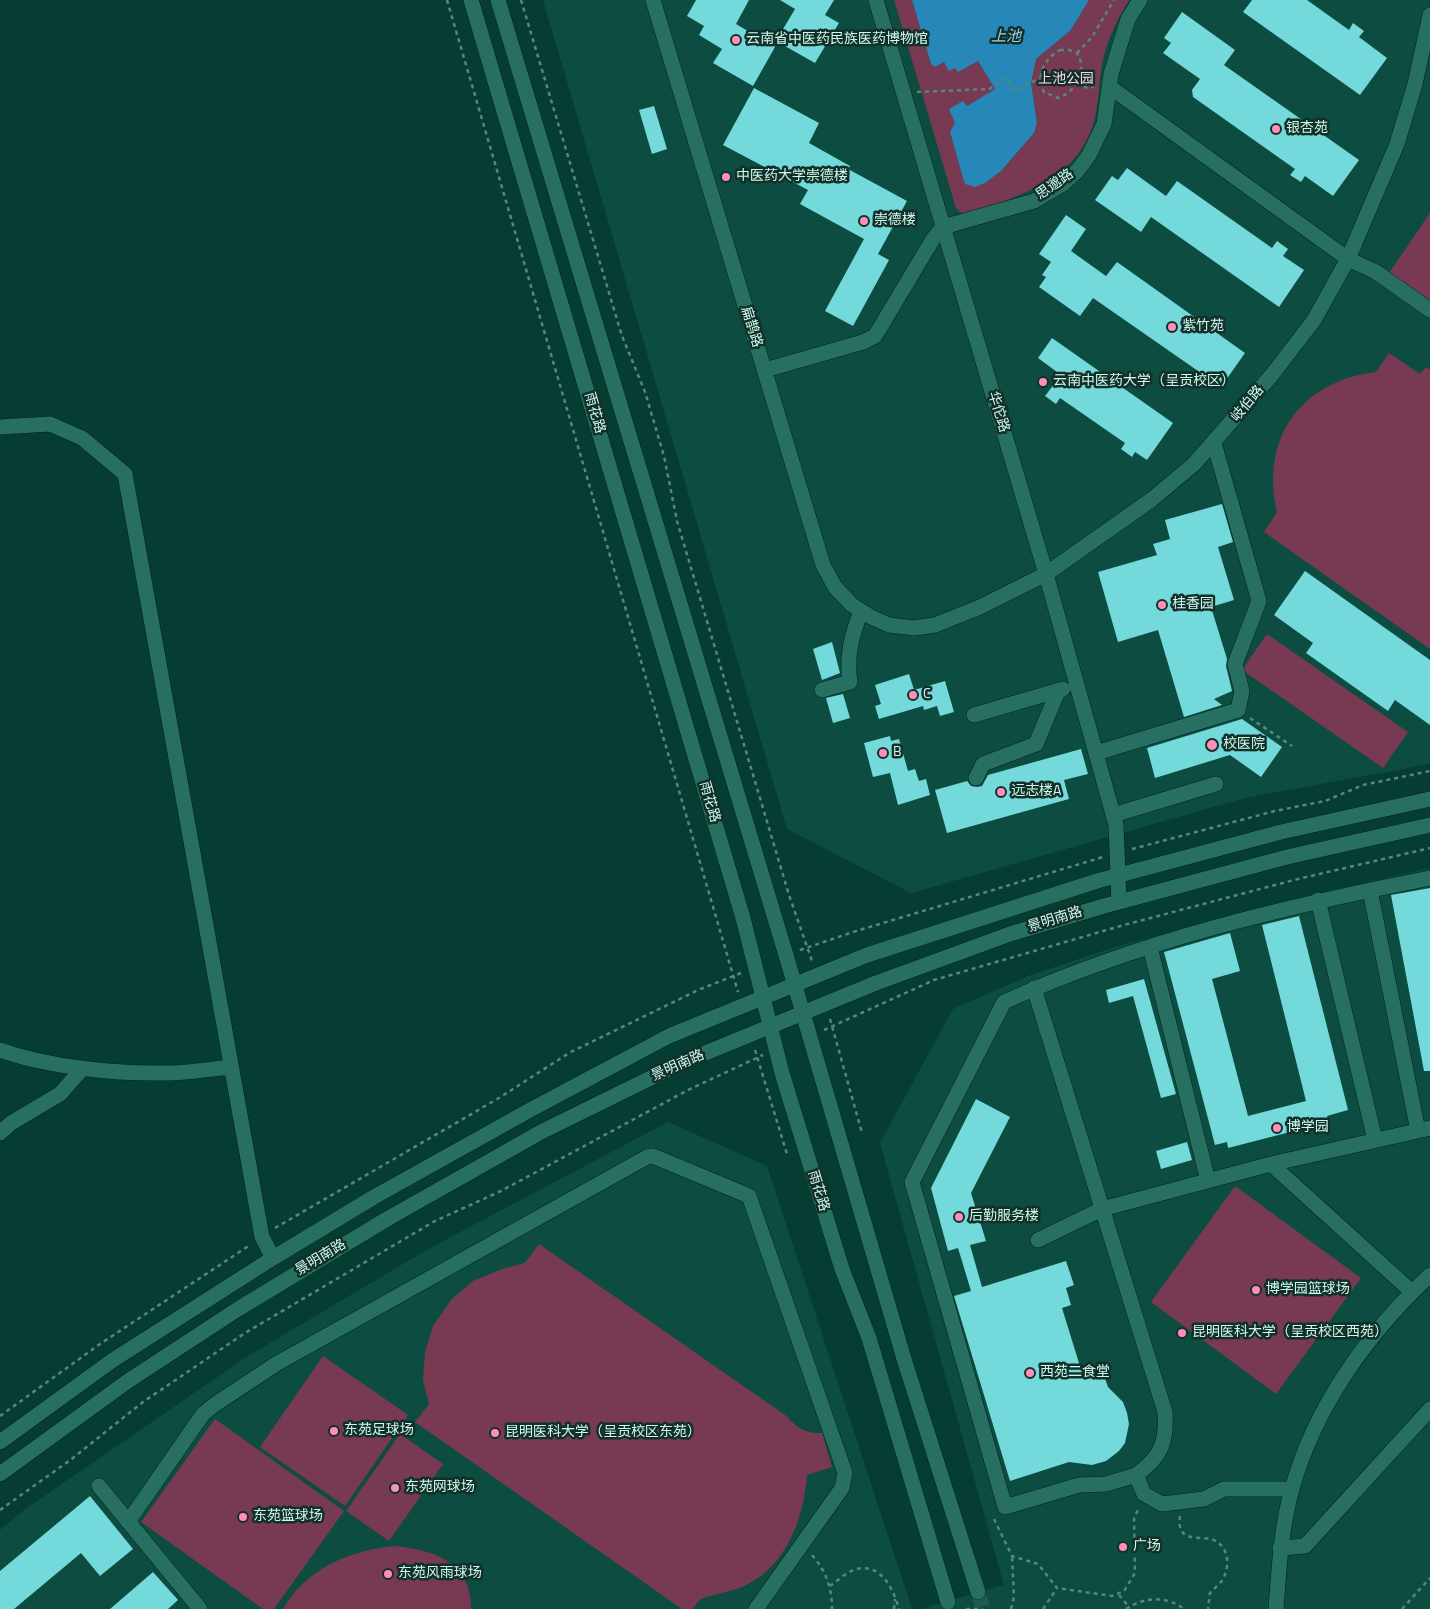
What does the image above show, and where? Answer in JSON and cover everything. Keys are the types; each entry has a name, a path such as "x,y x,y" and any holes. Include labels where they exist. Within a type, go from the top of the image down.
{"street":[{"name":"雨花路","path":"471,0 740,908 764,996 776,1050 842,1269 869,1338 948,1602"},
{"name":"雨花路","path":"498,0 810,1036 904,1359 978,1592"},
{"name":"扁鹊路","path":"653,0 823,565 835,587 852,605 889,625"},
{"name":"华佗路","path":"876,0 1046,574 1096,753 1114,820 1119,902"},
{"name":"思邈路","path":"943,227 1034,201 1063,184 1078,170 1098,139 1108,109 1111,74 1128,19 1140,0"},
{"name":"岐伯路","path":"889,625 914,628 935,625 980,607 1046,574 1151,500 1194,464 1214,443 1272,376 1314,320 1348,259 1397,144 1415,84 1430,15"},
{"path":"1110,87 1348,259 1376,272 1430,310"},
{"path":"765,370 863,342 875,336 933,239 943,227"},
{"path":"0,427 50,424 82,438 124,474 262,1237 273,1258"},
{"path":"1096,753 1238,710 1242,691 1234,664 1259,601 1214,443"},
{"path":"822,690 850,682 847,663 850,639 861,610"},
{"path":"974,715 1077,685"},
{"path":"976,778 983,764 991,759 1036,744 1058,691"},
{"path":"1114,820 1216,784"},
{"name":"景明南路","path":"0,1442 113,1360 273,1258 374,1197 530,1110 669,1036 867,955 1118,876 1281,832 1430,799"},
{"name":"景明南路","path":"0,1474 128,1381 238,1309 387,1219 541,1132 681,1064 802,1013 1010,934 1119,902 1287,857 1430,825"},
{"path":"1034,988 1165,1412 1166,1436 1162,1448 1155,1459 1136,1475 1106,1484 1079,1485 1005,1507 912,1182 1004,1002 1034,988 1150,947 1318,900 1430,878"},
{"path":"1038,1240 1102,1209 1271,1164 1424,1129 1370,890"},
{"path":"1318,900 1375,1140"},
{"path":"1150,947 1208,1181"},
{"path":"0,1050 83,1068 167,1073 231,1067"},
{"path":"0,1133 11,1123 60,1094 83,1068"},
{"path":"128,1522 204,1414 214,1405 276,1364 650,1156 745,1194 751,1201 845,1474 842,1488 756,1609"},
{"path":"1271,1164 1412,1292"},
{"path":"1276,1609 1280,1548 1292,1489 1304,1455 1329,1400 1360,1351 1395,1308 1430,1275"},
{"path":"1280,1548 1305,1546 1430,1409"},
{"path":"1136,1475 1144,1494 1162,1504 1204,1499 1224,1489 1292,1489"},
{"path":"99,1486 198,1608"}],"path":[{"path":"447,0 741,1005"},
{"path":"521,0 622,336 650,410 664,456 679,530 789,895 817,975"},
{"path":"1077,53 1092,36 1114,0"},
{"path":"1069,50 1077,53 1082,66 1080,76 1064,96 1058,98 1050,97 1044,92 1040,78 1043,68 1054,54 1069,50"},
{"path":"904,93 989,89 1007,78 1014,91 1040,78"},
{"path":"1238,710 1292,746"},
{"path":"810,1036 934,980 1124,925 1284,882 1430,848"},
{"path":"826,1004 862,1133"},
{"path":"750,1034 787,1154"},
{"path":"0,1510 62,1466 143,1402 246,1333 435,1221 501,1191 688,1090 776,1050"},
{"path":"1012,1556 1038,1564 1056,1588 1112,1596 1118,1595 1131,1583 1135,1573 1134,1519 1144,1494"},
{"path":"1185,1502 1179,1520 1186,1535 1190,1538 1211,1539 1219,1543 1227,1557 1228,1568 1220,1583 1210,1593 1208,1609"},
{"path":"1005,1507 994,1518 1012,1556 1014,1597 1011,1609"},
{"path":"801,1546 819,1563 830,1586 832,1609"},
{"path":"830,1586 858,1569 872,1570 882,1576 891,1586 899,1609"},
{"path":"1402,1609 1430,1578"},
{"path":"1043,1609 1056,1588"},
{"path":"1118,1595 1127,1608 1150,1599 1164,1599 1184,1609"},
{"path":"894,1609 896,1597"},
{"path":"966,1609 983,1609"}],"shaded area":[{"name":"云南中医药大学（呈贡校区）","path":"543,0 1430,0 1430,764 1245,798 911,893 787,829"},
{"name":"昆明医科大学（呈贡校区西苑）","path":"1430,868 1430,1609 921,1609 1004,1585 880,1143 953,1009 1028,976 1115,947 1297,898"},
{"name":"昆明医科大学（呈贡校区东苑）","path":"668,1122 767,1166 912,1609 0,1609 0,1530 24,1510 248,1356 430,1248"}],"green space":[{"name":"上池公园","path":"894,0 912,0 931,64 944,62 955,67 978,61 995,89 967,106 950,132 963,178 985,183 1001,171 1034,133 1037,123 1031,83 1036,59 1070,31 1089,0 1129,0 1115,25 1105,53 1100,75 1097,106 1091,130 1081,150 1067,166 1031,190 967,214 960,212 956,208"},
{"path":"1430,213 1430,302 1389,273"},
{"path":"1389,353 1420,374 1426,367 1430,370 1430,649 1264,532 1277,512 1273,485 1275,460 1281,438 1292,418 1307,401 1326,387 1350,378 1376,372"},
{"path":"1267,634 1408,732 1383,768 1242,670"},
{"name":"博学园篮球场","path":"1235,1186 1361,1278 1276,1394 1151,1302"},
{"path":"539,1244 785,1415 797,1426 806,1431 822,1433 832,1467 807,1475 802,1508 790,1540 782,1554 759,1578 740,1588 703,1598 693,1609 682,1609 415,1422 429,1404 423,1380 425,1352 433,1326 451,1300 473,1281 502,1269 525,1263"},
{"name":"东苑足球场","path":"323,1356 408,1415 345,1506 260,1447"},
{"name":"东苑篮球场","path":"215,1419 344,1511 274,1609 263,1609 141,1522"},
{"name":"东苑网球场","path":"400,1434 443,1464 389,1541 346,1511"},
{"name":"东苑风雨球场","path":"395,1546 423,1551 448,1561 465,1580 470,1593 471,1609 283,1609 304,1583 331,1564 362,1552"}],"water":[{"name":"上池","path":"912,0 1089,0 1070,31 1036,59 1031,83 1037,123 1034,133 1001,171 985,183 975,187 965,184 963,178 950,132 955,123 949,109 963,101 967,106 995,89 978,61 958,72 955,68 949,71 944,62 935,67 931,64"}],"building":[{"name":"云南省中医药民族医药博物馆","path":"696,0 749,0 736,24 775,47 753,86 713,63 722,49 699,35 704,26 687,16"},
{"path":"780,0 834,0 825,15 839,23 815,63 776,41 795,9"},
{"name":"银杏苑","path":"1252,0 1307,0 1349,30 1353,23 1364,31 1359,37 1387,58 1360,95 1243,12"},
{"name":"银杏苑","path":"1182,12 1235,50 1224,65 1359,160 1333,196 1305,176 1301,182 1290,175 1295,169 1193,97 1192,90 1200,79 1163,53 1171,43 1164,38"},
{"name":"崇德楼","path":"754,88 819,123 809,143 850,166 848,169 907,201 878,254 889,260 853,326 825,311 864,239 800,204 808,190 723,145"},
{"path":"654,106 667,149 652,154 639,110"},
{"path":"1127,168 1166,196 1177,181 1272,248 1277,241 1288,249 1283,256 1304,270 1279,307 1151,217 1141,232 1095,200 1112,176 1118,180"},
{"path":"1066,215 1086,229 1071,251 1106,276 1117,262 1245,353 1221,387 1093,298 1080,316 1039,287 1046,277 1042,275 1051,262 1039,254"},
{"path":"1052,338 1173,423 1147,460 1135,452 1132,457 1121,449 1125,443 1060,398 1056,404 1045,396 1061,375 1038,358"},
{"name":"桂香园","path":"1222,504 1233,542 1218,547 1234,600 1211,607 1227,659 1226,666 1232,691 1214,699 1222,705 1184,717 1158,630 1118,642 1098,572 1157,555 1153,544 1170,539 1165,520"},
{"path":"1305,571 1430,660 1430,725 1395,700 1388,711 1306,653 1313,643 1274,615"},
{"path":"832,642 840,673 822,680 813,649"},
{"name":"C","path":"909,674 914,690 945,681 954,712 940,716 937,706 924,710 923,706 879,719 875,706 881,704 875,685"},
{"path":"843,694 850,718 833,723 826,698"},
{"name":"校医院","path":"1242,719 1282,747 1261,777 1230,755 1155,778 1147,748"},
{"name":"B","path":"890,736 891,741 899,739 908,771 915,769 919,781 926,779 930,795 898,805 890,773 873,777 864,743"},
{"name":"远志楼A","path":"1081,749 1088,774 1064,780 1069,799 947,833 935,790 967,781 971,786 982,786 988,775"},
{"path":"1430,888 1430,1071 1424,1071 1391,895"},
{"path":"1299,916 1348,1110 1327,1116 1329,1122 1228,1148 1227,1142 1215,1145 1164,952 1230,933 1240,971 1212,979 1248,1116 1306,1101 1262,925"},
{"path":"1144,979 1176,1094 1161,1098 1133,996 1109,1003 1106,990"},
{"name":"西苑二食堂","path":"976,1099 1010,1117 971,1193 986,1241 970,1245 982,1287 1066,1261 1074,1285 1066,1288 1071,1305 1062,1308 1083,1376 1102,1370 1108,1387 1123,1402 1127,1413 1129,1424 1125,1443 1119,1451 1106,1461 1092,1465 1069,1462 1010,1481 954,1296 971,1291 958,1248 948,1251 931,1188"},
{"path":"1187,1142 1192,1160 1161,1169 1156,1151"},
{"path":"90,1496 133,1549 100,1576 81,1553 14,1609 0,1609 0,1571"},
{"path":"153,1572 178,1600 168,1609 110,1609"}],"tunnel":[{"path":"978,1592 983,1609"}],"place":[{"name":"云南省中医药民族医药博物馆","path":"736,40"},
{"name":"银杏苑","path":"1276,129"},
{"name":"中医药大学崇德楼","path":"726,177"},
{"name":"崇德楼","path":"864,221"},
{"name":"紫竹苑","path":"1172,327"},
{"name":"云南中医药大学（呈贡校区）","path":"1043,382"},
{"name":"桂香园","path":"1162,605"},
{"name":"C","path":"913,695"},
{"name":"校医院","path":"1212,745"},
{"name":"B","path":"883,753"},
{"name":"远志楼A","path":"1001,792"},
{"name":"博学园","path":"1277,1128"},
{"name":"后勤服务楼","path":"959,1217"},
{"name":"博学园篮球场","path":"1256,1290"},
{"name":"昆明医科大学（呈贡校区西苑）","path":"1182,1333"},
{"name":"西苑二食堂","path":"1030,1373"},
{"name":"东苑足球场","path":"334,1431"},
{"name":"昆明医科大学（呈贡校区东苑）","path":"495,1433"},
{"name":"东苑网球场","path":"395,1488"},
{"name":"东苑篮球场","path":"243,1517"},
{"name":"广场","path":"1123,1547"},
{"name":"东苑风雨球场","path":"388,1574"}]}
